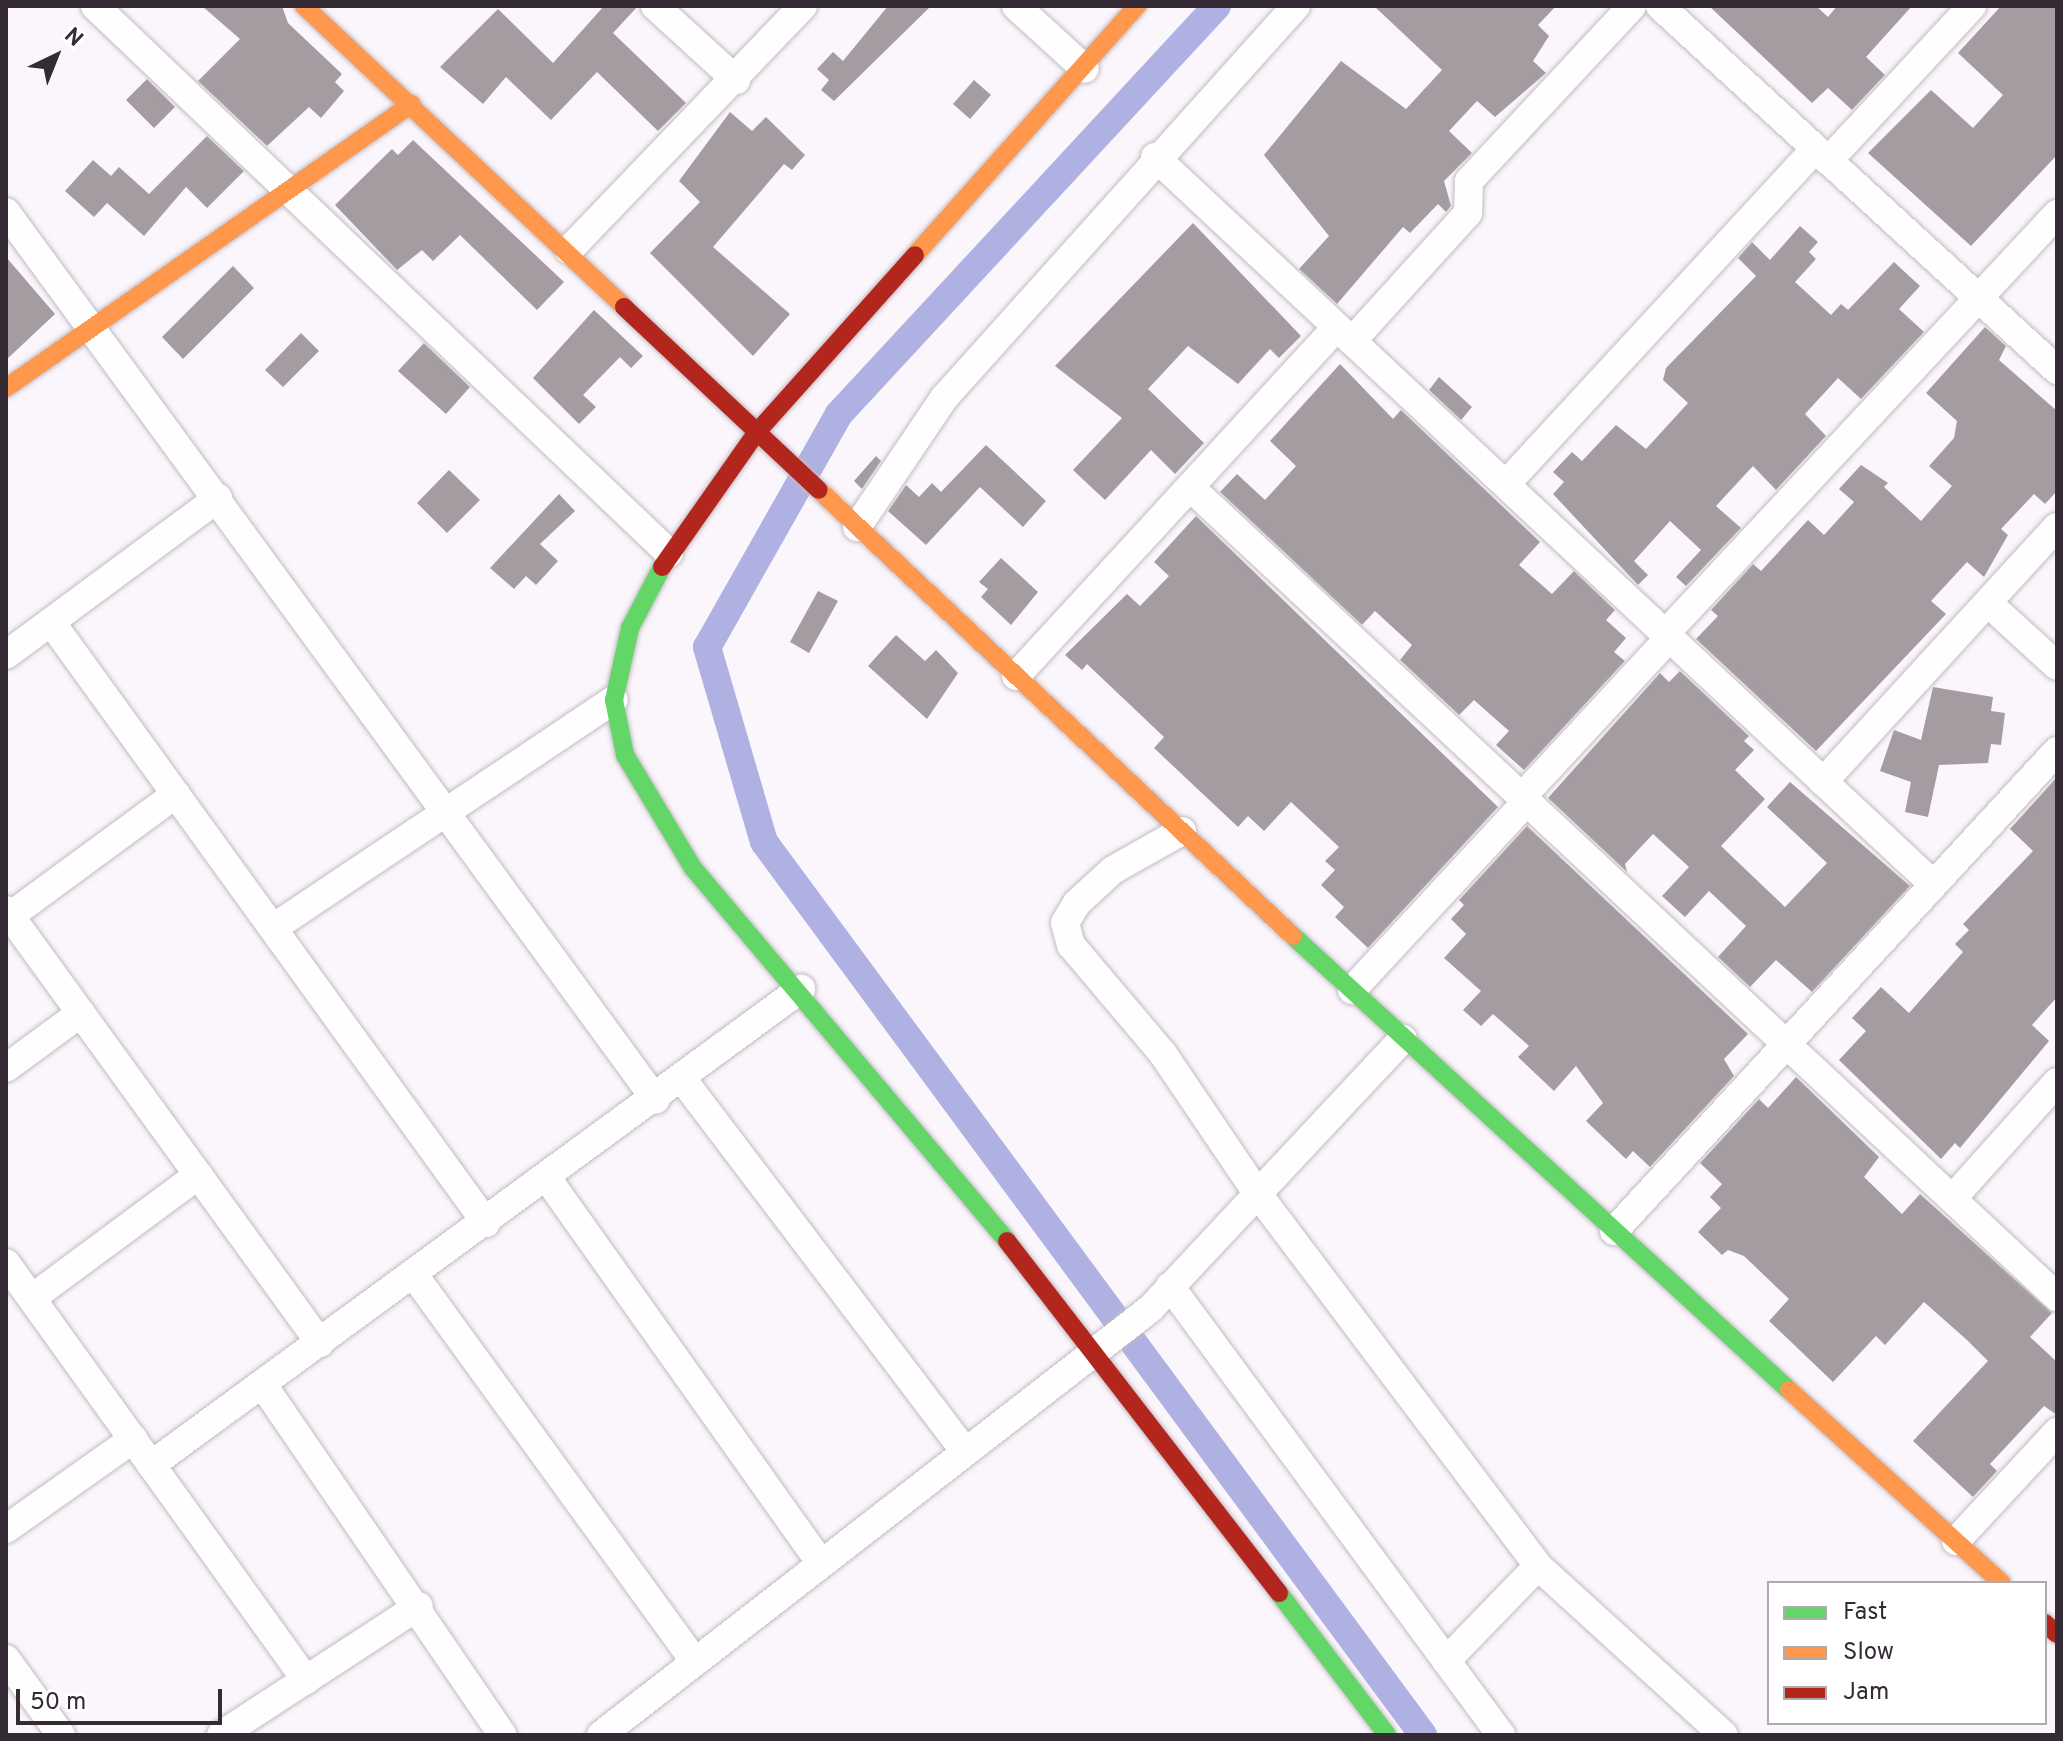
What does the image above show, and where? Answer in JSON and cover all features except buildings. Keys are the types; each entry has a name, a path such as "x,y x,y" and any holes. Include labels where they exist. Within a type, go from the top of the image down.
{"street":[{"path":"95,6 669,553"},
{"path":"304,6 569,250 821,494 1403,1039 2000,1581"},
{"path":"655,6 736,80"},
{"path":"569,250 736,80 803,6"},
{"path":"1016,6 1085,69"},
{"path":"1137,6 1085,69 757,432 669,553 630,628 614,700 625,755 655,813 693,868 801,989 1093,1347 1387,1735"},
{"path":"857,527 944,398 1155,157 1296,6"},
{"path":"1016,676 1190,487 1468,213 1469,181 1632,6"},
{"path":"1660,6 2057,370"},
{"path":"1507,483 1822,155 1972,6"},
{"path":"6,388 286,185 411,104"},
{"path":"1155,157 1933,884"},
{"path":"6,212 218,498 439,812 656,1100"},
{"path":"1352,990 1668,635 2057,214"},
{"path":"1190,487 2057,1297"},
{"path":"6,655 218,498"},
{"path":"1823,782 2057,527"},
{"path":"1988,603 2057,666"},
{"path":"51,622 486,1223"},
{"path":"273,928 439,812 614,700"},
{"path":"1614,1231 2057,751"},
{"path":"176,794 8,913 320,1343"},
{"path":"1182,831 1093,887 1070,912 1066,934 1163,1054 1255,1190 1538,1566 1724,1735"},
{"path":"151,1465 656,1100 801,989"},
{"path":"6,1068 81,1013"},
{"path":"601,1735 962,1448 1093,1347 1121,1334 1150,1309 1255,1190 1403,1039"},
{"path":"683,1080 962,1448"},
{"path":"1952,1199 2057,1082"},
{"path":"198,1175 15,1280 306,1680"},
{"path":"547,1178 820,1562"},
{"path":"414,1275 694,1661"},
{"path":"1170,1286 1501,1735"},
{"path":"263,1385 419,1606 503,1735"},
{"path":"1956,1541 2057,1432"},
{"path":"6,1529 133,1439"},
{"path":"1446,1661 1538,1566"},
{"path":"221,1735 259,1725 306,1680 419,1606"},
{"path":"6,1659 61,1735"}],"waterway":[{"path":"1217,6 839,414 707,647 764,842 1423,1735"}],"traffic: fast":[{"path":"662,567 630,628 614,700 625,755 693,868 1007,1241"},
{"path":"1293,936 1789,1390"},
{"path":"1279,1593 1387,1735"}],"traffic: slow":[{"path":"304,6 624,307"},
{"path":"915,255 1137,6"},
{"path":"6,388 411,104"},
{"path":"819,490 1293,936"},
{"path":"1789,1390 2000,1581"}],"traffic: jam":[{"path":"662,567 757,432 915,255"},
{"path":"624,307 819,490"},
{"path":"1007,1241 1279,1593"},
{"path":"2047,1625 2057,1634"}]}
